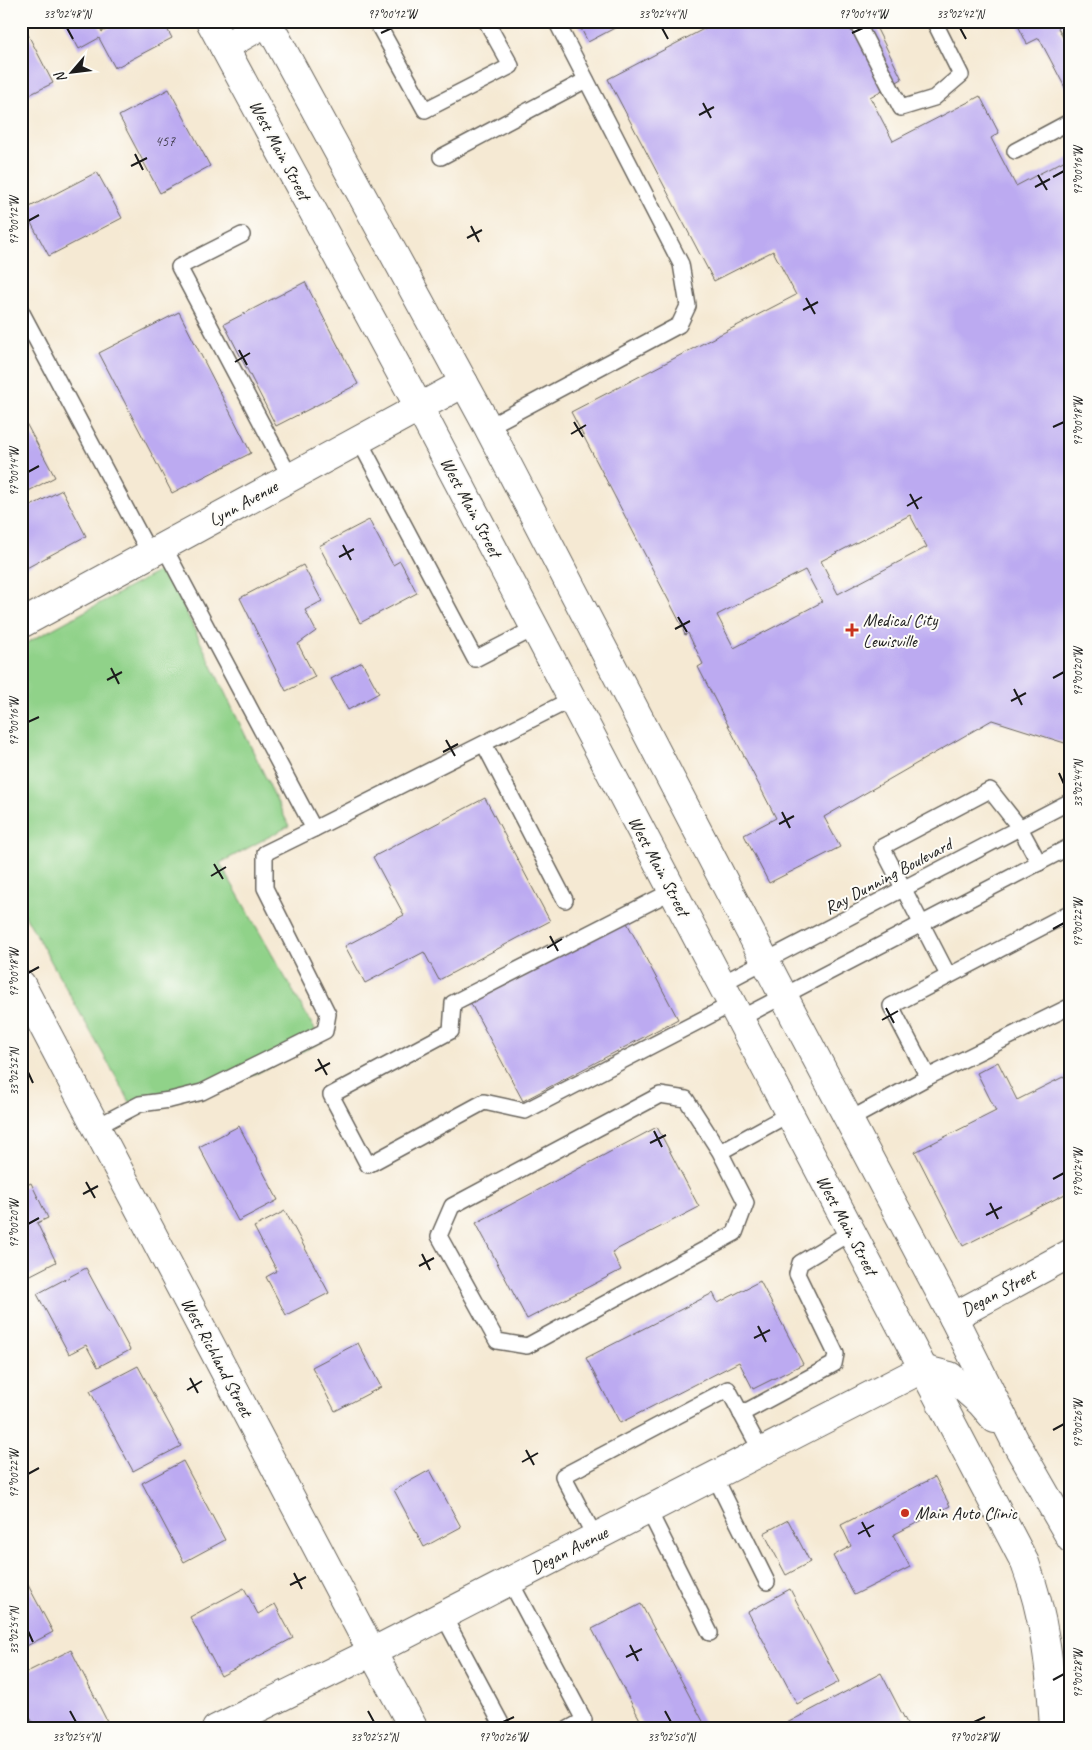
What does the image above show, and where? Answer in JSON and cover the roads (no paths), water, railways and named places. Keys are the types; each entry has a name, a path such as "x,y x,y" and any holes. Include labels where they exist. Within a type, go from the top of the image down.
{"main road":[{"name":"West Main Street","path":"210,21 419,407 1024,1563 1039,1606 1051,1675 1054,1729"},
{"path":"224,47 268,22 488,427 1016,1443 1071,1539"},
{"name":"Lynn Avenue","path":"21,624 464,383"},
{"name":"West Richland Street","path":"21,984 414,1729"},
{"name":"Degan Street","path":"952,1317 1071,1253"},
{"path":"922,1369 950,1376 981,1403 1016,1443"},
{"name":"Degan Avenue","path":"216,1729 372,1652 922,1369"}],"lane":[{"path":"376,21 426,110 511,66 486,21"},
{"path":"488,427 679,325 688,306 681,264 556,21"},
{"path":"856,21 901,108 934,98 961,75 934,21"},
{"path":"441,157 586,80"},
{"path":"1015,151 1071,121"},
{"path":"242,234 179,268 290,477"},
{"path":"21,311 314,830"},
{"path":"359,440 474,659 535,628"},
{"path":"96,1127 140,1104 170,1100 202,1092 325,1031 328,1014 265,888 265,853 572,699"},
{"path":"484,744 565,900"},
{"path":"948,975 882,847 990,790 1020,828 1039,863"},
{"name":"Ray Dunning Boulevard","path":"731,1002 766,961 1071,802"},
{"path":"672,891 453,1003 451,1031 331,1095 368,1165 484,1102 525,1111 731,1002 784,997 1071,846"},
{"path":"928,1077 891,1006 1071,912"},
{"path":"849,1120 928,1077 1071,1006"},
{"path":"660,1095 686,1099 720,1152 746,1202 735,1233 527,1346 496,1341 439,1236 452,1206 660,1095"},
{"path":"720,1152 789,1114"},
{"path":"741,1414 834,1364 836,1354 797,1274 800,1263 851,1232"},
{"path":"595,1537 563,1476 728,1389 761,1451"},
{"path":"714,1475 767,1582"},
{"path":"648,1509 710,1633"},
{"path":"510,1581 584,1720 568,1729"},
{"path":"443,1615 504,1729"}],"place":[{"name":"Medical City Lewisville","path":"852,630"},
{"name":"Main Auto Clinic","path":"905,1513"}]}
